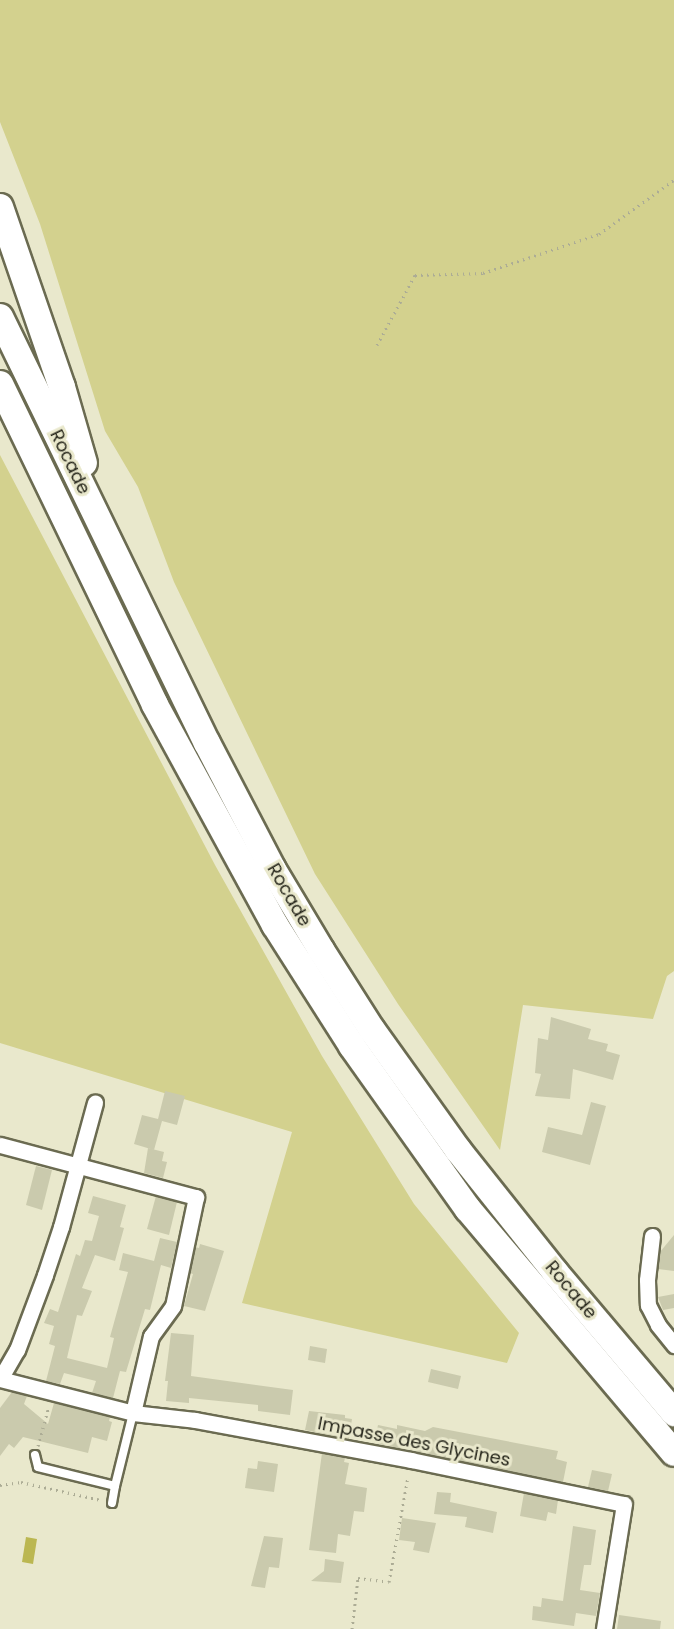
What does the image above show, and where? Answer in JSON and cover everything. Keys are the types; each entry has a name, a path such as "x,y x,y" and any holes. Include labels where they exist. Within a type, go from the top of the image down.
{"highway":[{"path":"0,207 62,387 107,541"},
{"name":"Rocade","path":"0,317 107,541 249,826 346,990 400,1071 477,1174 674,1413"},
{"path":"0,384 155,705 275,925 352,1046 468,1209 674,1453"}],"street":[{"path":"0,1379 17,1350 45,1275 95,1103"},
{"path":"0,1145 196,1197 173,1306 150,1336 133,1413"},
{"path":"652,1236 647,1280 648,1305 658,1325 674,1345"},
{"name":"Impasse des Glycines","path":"0,1379 133,1413 195,1420 411,1460 624,1504 604,1629"}],"lane":[{"path":"112,1503 133,1413"},
{"path":"35,1455 38,1467 115,1486"}],"path":[{"path":"377,345 414,276 483,273 599,234 674,180"},
{"path":"35,1455 53,1393"},
{"path":"352,1629 358,1578 389,1582 411,1460"},
{"path":"0,1485 21,1482 112,1503"}],"shaded area":[{"path":"0,0 674,0 674,971 667,976 653,1019 523,1005 500,1150 398,1004 315,874 174,582 138,487 105,431 40,224 0,122"},
{"path":"0,455 215,865 322,1056 414,1204 519,1333 507,1363 242,1303 292,1132 0,1043"},
{"path":"26,1537 37,1539 33,1564 22,1562"}],"building":[{"path":"551,1017 591,1029 588,1039 608,1044 606,1051 620,1055 613,1080 573,1069 570,1099 535,1096 541,1074 535,1073 538,1038 548,1040"},
{"path":"165,1091 185,1096 177,1125 162,1121 154,1150 134,1144 142,1115 158,1119"},
{"path":"591,1102 606,1106 590,1165 542,1152 548,1127 582,1135"},
{"path":"148,1148 164,1152 162,1161 167,1162 163,1178 144,1173"},
{"path":"36,1166 52,1170 42,1210 26,1205"},
{"path":"93,1196 126,1205 120,1227 124,1228 115,1261 95,1255 82,1288 92,1291 82,1316 77,1315 67,1358 107,1368 114,1338 110,1337 128,1272 119,1270 123,1253 154,1261 160,1238 177,1242 171,1268 161,1265 150,1310 145,1309 126,1372 120,1371 113,1398 92,1393 96,1381 64,1373 60,1384 46,1381 55,1346 49,1344 54,1326 44,1323 50,1309 58,1312 76,1254 80,1256 85,1240 92,1241 99,1216 88,1213"},
{"path":"156,1196 177,1202 169,1235 147,1229"},
{"path":"674,1235 674,1271 658,1269 660,1252"},
{"path":"200,1244 224,1251 205,1311 184,1306 193,1274 190,1273 195,1247 199,1248"},
{"path":"674,1294 674,1308 663,1310 658,1297"},
{"path":"171,1333 194,1335 191,1376 293,1390 290,1415 258,1411 258,1405 189,1398 189,1403 166,1401 168,1381 165,1381"},
{"path":"310,1346 327,1349 325,1363 308,1360"},
{"path":"431,1369 461,1376 458,1389 428,1382"},
{"path":"12,1392 27,1396 24,1404 48,1424 54,1403 110,1417 109,1421 112,1422 107,1441 92,1437 88,1453 23,1437 14,1448 9,1444 0,1456 0,1408"},
{"path":"309,1411 345,1415 345,1418 352,1419 349,1439 305,1430"},
{"path":"378,1425 397,1429 397,1425 425,1431 433,1427 558,1451 556,1459 567,1462 563,1482 374,1443"},
{"path":"322,1453 345,1458 344,1462 349,1463 345,1484 367,1488 364,1512 354,1511 350,1536 338,1534 336,1553 309,1550"},
{"path":"258,1461 278,1464 274,1492 245,1488 248,1468 257,1469"},
{"path":"592,1470 612,1474 608,1491 588,1487"},
{"path":"437,1492 451,1493 450,1502 497,1512 493,1533 465,1527 467,1517 434,1514"},
{"path":"524,1493 558,1500 556,1514 548,1512 546,1521 520,1516"},
{"path":"402,1518 436,1523 429,1553 413,1550 415,1542 399,1540"},
{"path":"573,1526 596,1530 591,1565 584,1565 580,1590 600,1593 596,1616 576,1613 574,1626 532,1620 533,1606 541,1607 542,1598 563,1601"},
{"path":"264,1536 283,1538 279,1568 269,1567 265,1588 251,1586"},
{"path":"325,1559 344,1562 341,1583 311,1581 324,1571"},
{"path":"619,1615 661,1621 660,1629 617,1629"}]}
